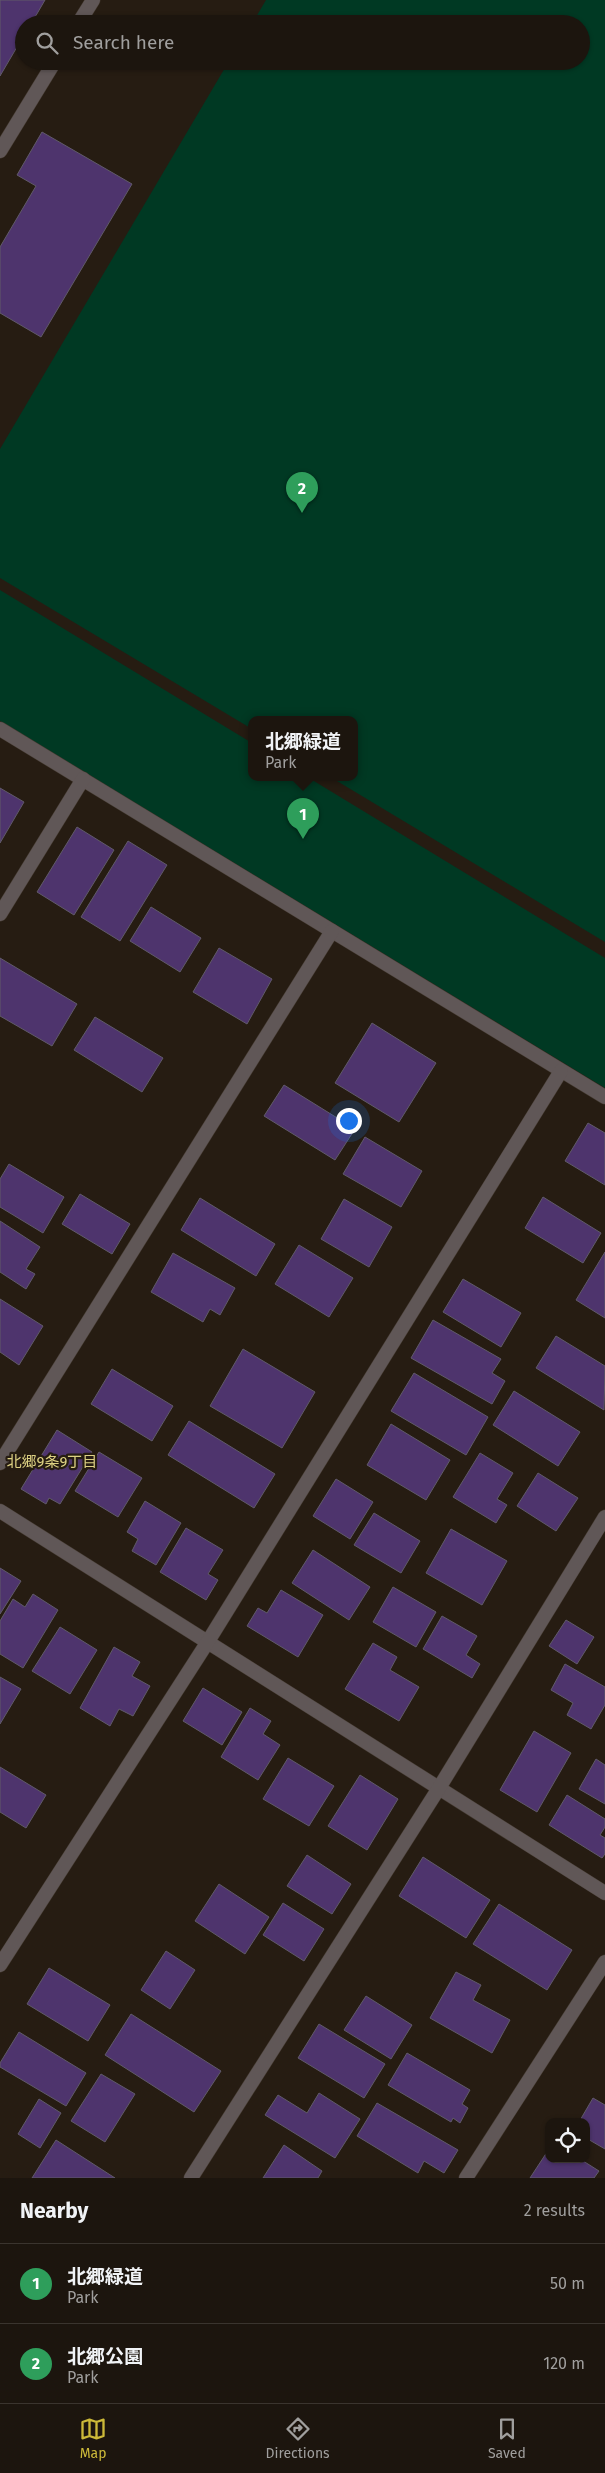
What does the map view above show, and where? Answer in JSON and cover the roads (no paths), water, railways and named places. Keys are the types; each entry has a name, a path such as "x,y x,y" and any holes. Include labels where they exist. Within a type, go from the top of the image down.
{"street":[{"path":"84,15 93,0"},
{"path":"0,151 50,70"},
{"path":"0,729 605,1097"},
{"path":"0,914 83,779"},
{"path":"0,1463 332,931"},
{"path":"0,1965 207,1643 561,1070"},
{"path":"0,1511 605,1893"},
{"path":"191,2178 439,1788 605,1517"},
{"path":"466,2178 605,1962"}],"place":[{"name":"北郷公園","path":"302,513"},
{"name":"北郷緑道","path":"303,839"}],"district":[{"name":"北郷9条9丁目","path":"52,1462"}]}
